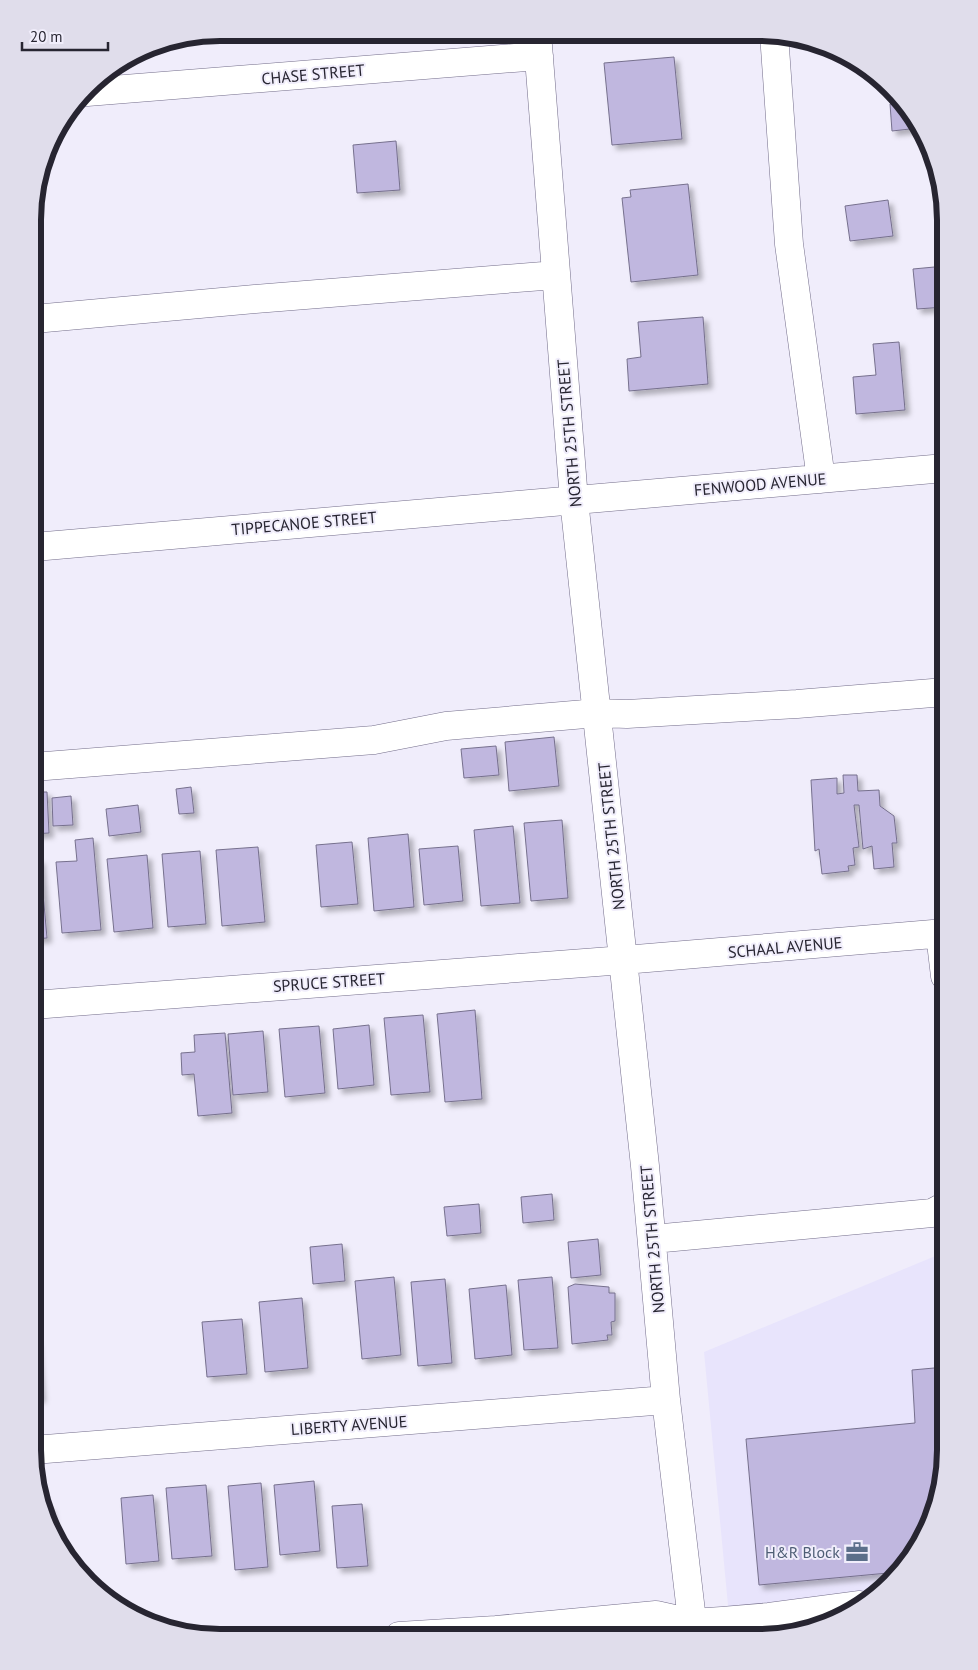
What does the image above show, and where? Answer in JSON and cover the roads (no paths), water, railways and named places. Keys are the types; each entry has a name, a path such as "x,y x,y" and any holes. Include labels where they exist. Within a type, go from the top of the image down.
{"street":[{"path":"775,42 789,244 821,479"},
{"name":"CHASE STREET","path":"97,91 538,45"},
{"name":"NORTH 25TH STREET","path":"538,45 574,500 653,1239 666,1400 693,1629"},
{"path":"41,318 556,275"},
{"name":"FENWOOD AVENUE","path":"574,500 937,469"},
{"name":"TIPPECANOE STREET","path":"41,546 574,500"},
{"path":"41,766 374,740 446,726 597,713 627,714 937,693"},
{"name":"SCHAAL AVENUE","path":"624,960 937,934"},
{"name":"SPRUCE STREET","path":"41,1004 624,960"},
{"path":"653,1239 932,1213 937,1210"},
{"name":"LIBERTY AVENUE","path":"41,1449 666,1400"},
{"path":"699,1629 769,1617 840,1608"},
{"path":"507,1629 656,1615 691,1629"}],"place":[{"name":"H&R Block","path":"857,1552"}]}
